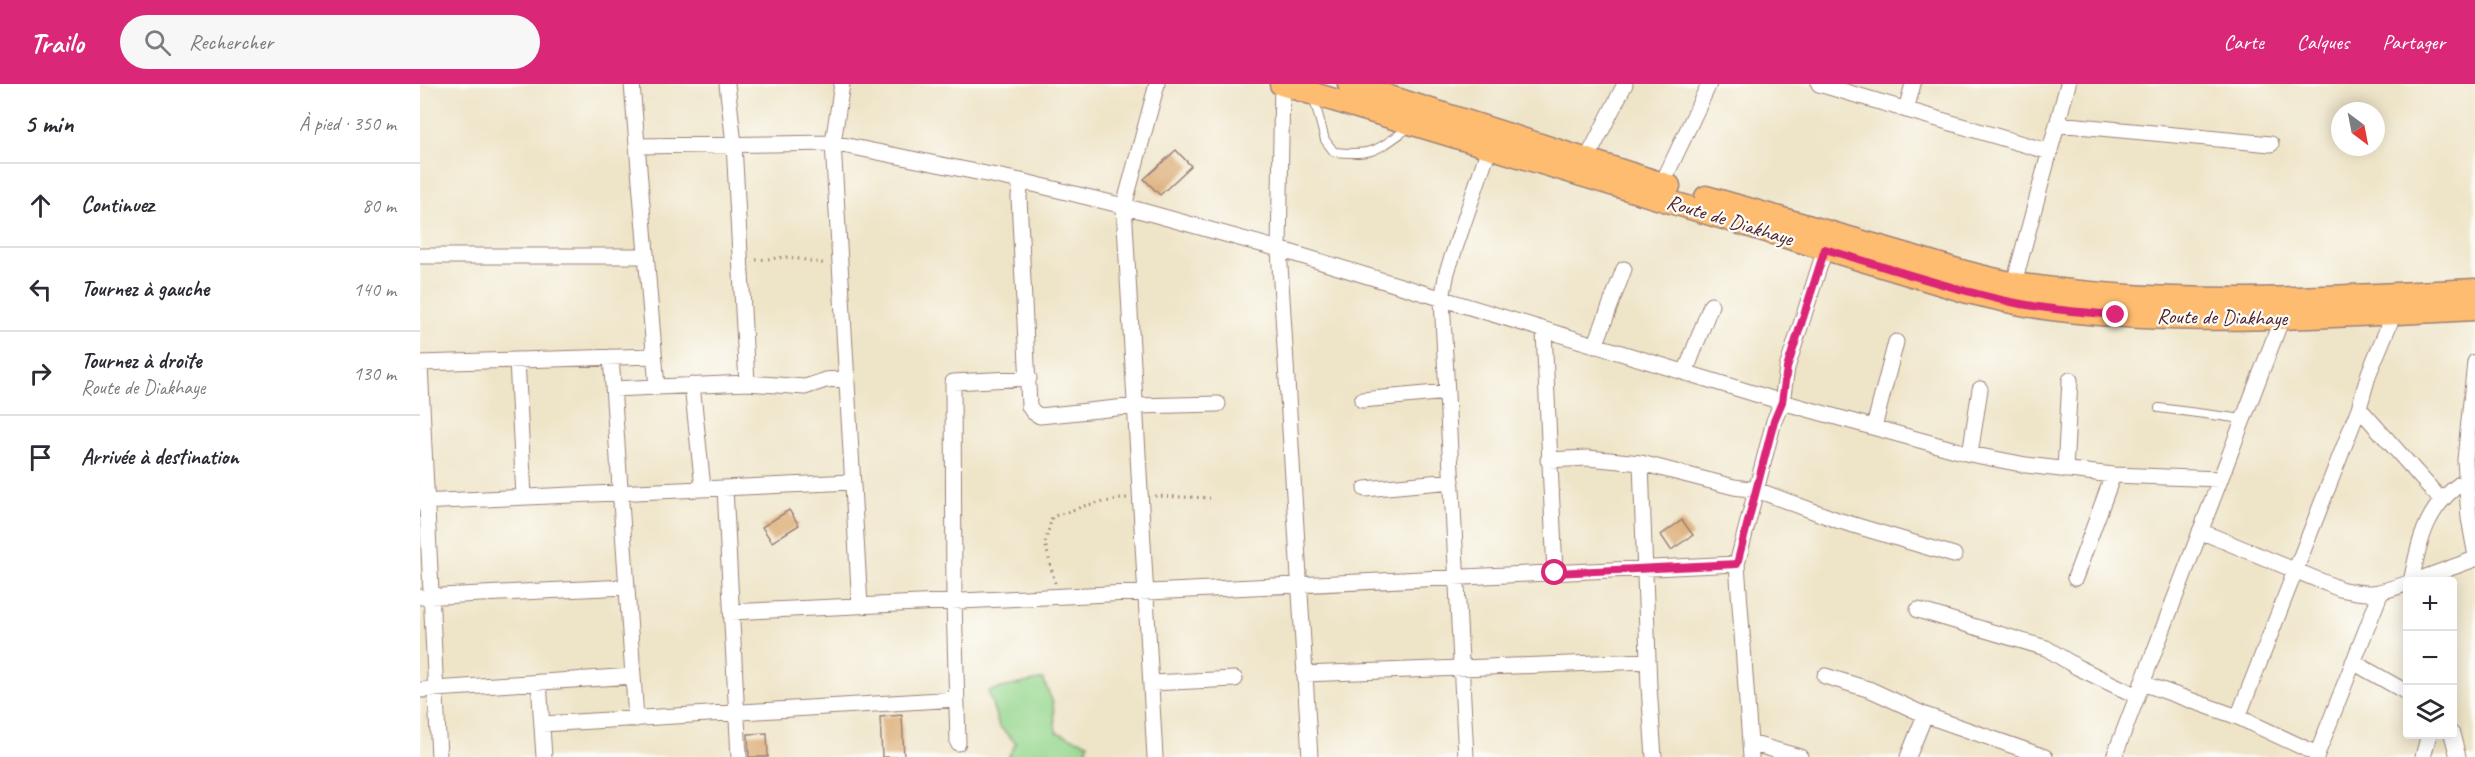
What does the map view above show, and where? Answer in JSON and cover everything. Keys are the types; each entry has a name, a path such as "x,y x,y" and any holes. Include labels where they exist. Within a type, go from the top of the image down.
{"main road":[{"name":"Route de Diakhaye","path":"1282,84 1968,292 2051,309 2116,315 2285,308 2475,290"},
{"name":"Route de Diakhaye","path":"1349,84 1662,184 1934,263 2014,283 2077,292 2285,308 2394,313 2475,309"}],"street":[{"path":"632,84 657,387"},
{"path":"727,84 734,144 747,383"},
{"path":"842,84 833,143 860,606"},
{"path":"1155,757 1124,206 1157,84"},
{"path":"1282,84 1279,249 1310,757"},
{"path":"1587,159 1625,84"},
{"path":"1662,184 1709,84"},
{"path":"1819,84 2050,152"},
{"path":"1906,110 1912,84"},
{"path":"2014,283 2068,84"},
{"path":"2057,124 2271,144"},
{"path":"637,146 833,143 1021,181 1124,206 1279,249 1782,402 1970,454 2026,465 2113,475 2220,479"},
{"path":"1466,757 1442,299 1447,272 1490,148"},
{"path":"1021,181 1019,197 1029,405 1033,412 1040,416 1136,406 1218,404"},
{"path":"1800,757 1750,750 1737,564 1774,421 1782,402 1787,368 1825,249"},
{"path":"420,256 646,256"},
{"path":"1595,346 1624,268"},
{"path":"1685,373 1711,305"},
{"path":"2120,754 2140,690 2285,308"},
{"path":"2238,717 2394,313"},
{"path":"1544,331 1548,460 1555,573"},
{"path":"1874,427 1896,342"},
{"path":"440,757 436,688 426,596 420,363 654,356"},
{"path":"611,357 636,719"},
{"path":"517,360 524,497"},
{"path":"2475,362 2465,460 2469,518 2475,550"},
{"path":"614,388 747,383 805,387 826,380 846,378"},
{"path":"958,743 952,382 1029,378"},
{"path":"2066,470 2070,380"},
{"path":"692,385 703,488"},
{"path":"1970,454 1980,388"},
{"path":"1362,400 1447,392"},
{"path":"2359,408 2441,500"},
{"path":"1548,460 1588,458 1641,463 1734,487 1757,490 1837,520 1954,555"},
{"path":"1641,463 1654,757"},
{"path":"2075,578 2113,475"},
{"path":"2411,577 2421,535 2441,500 2450,490 2466,480"},
{"path":"1365,489 1452,481"},
{"path":"423,501 852,482"},
{"path":"725,488 739,757"},
{"path":"2200,531 2294,572 2340,589 2364,595 2403,584"},
{"path":"2424,577 2475,559"},
{"path":"731,612 1737,564"},
{"path":"426,596 626,587"},
{"path":"1918,610 2046,648 2077,667 2140,690 2238,717 2316,756 2380,592"},
{"path":"1304,674 1648,661"},
{"path":"2353,662 2403,690"},
{"path":"420,690 633,676"},
{"path":"1825,676 1871,690 2009,751 2045,757"},
{"path":"1151,683 1235,679"},
{"path":"539,682 544,757"},
{"path":"542,724 957,699"},
{"path":"1908,757 1925,715"},
{"path":"2423,757 2428,739"},
{"path":"2453,739 2458,757"}],"lane":[{"path":"1312,94 1325,140 1334,152 1356,154 1374,152 1414,125"},
{"path":"2159,408 2243,419"}],"path":[{"path":"741,261 788,258 840,266"},
{"path":"1055,597 1055,583 1045,543 1052,517 1087,505 1141,496 1210,498"}],"green space":[{"path":"1043,679 1053,703 1056,732 1088,743 1086,757 1008,757 1016,743 999,726 988,691"}],"building":[{"path":"1176,150 1191,166 1160,195 1144,179"},
{"path":"789,510 799,525 772,542 762,527"},
{"path":"1682,520 1693,535 1671,550 1661,535"},
{"path":"902,715 904,757 882,757 880,717"},
{"path":"767,733 768,757 749,757 748,734"}],"route":[{"path":"1555,573 1737,564 1774,421 1782,402 1787,368 1825,249 1968,292 2051,309 2116,315"}]}
